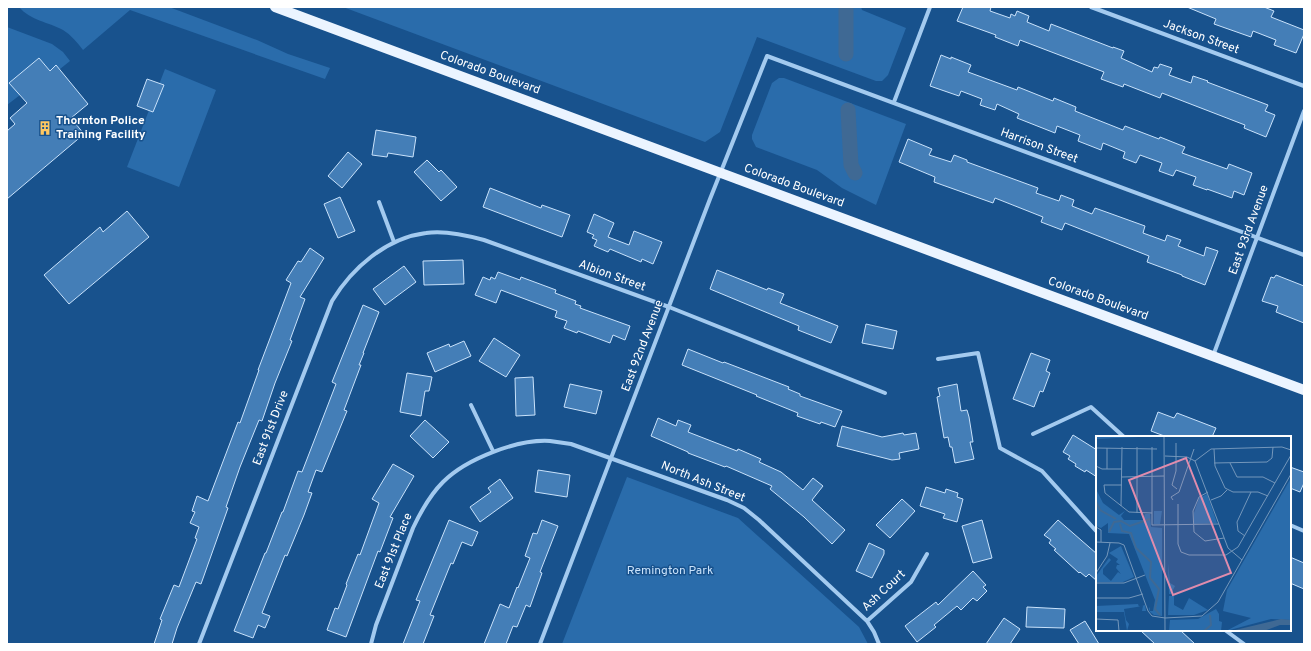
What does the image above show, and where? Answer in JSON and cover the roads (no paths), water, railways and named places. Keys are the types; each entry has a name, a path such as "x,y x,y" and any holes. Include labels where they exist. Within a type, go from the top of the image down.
{"main road":[{"name":"Colorado Boulevard","path":"275,7 1304,390"}],"street":[{"path":"894,102 930,7"},
{"name":"Jackson Street","path":"1091,7 1304,86"},
{"name":"East 92nd Avenue","path":"540,644 767,56"},
{"name":"Harrison Street","path":"767,56 1304,255"},
{"name":"East 93rd Avenue","path":"1213,356 1304,110"},
{"path":"379,202 394,242"},
{"name":"Albion Street","path":"394,242 426,233 466,235 484,240 669,307 885,393"},
{"name":"East 91st Drive","path":"199,644 332,301 340,288 357,268 394,242"},
{"path":"938,359 978,353 1000,448 1042,471 1096,531"},
{"path":"472,405 493,451"},
{"path":"1033,434 1091,407 1123,436"},
{"name":"North Ash Street","path":"493,451 525,443 549,441 571,444 727,500 744,508 867,621 879,644"},
{"name":"East 91st Place","path":"371,644 376,625 410,535 419,516 435,491 449,477 493,451"},
{"path":"1291,526 1304,531"},
{"name":"Ash Court","path":"867,621 911,582 927,554"},
{"path":"1226,631 1244,644"}],"waterway":[{"path":"846,7 846,54"},
{"path":"848,110 851,165 855,173"}],"place":[{"name":"Thornton Police Training Facility","path":"45,128"}],"park label":[{"name":"Remington Park","path":"670,571"}]}
